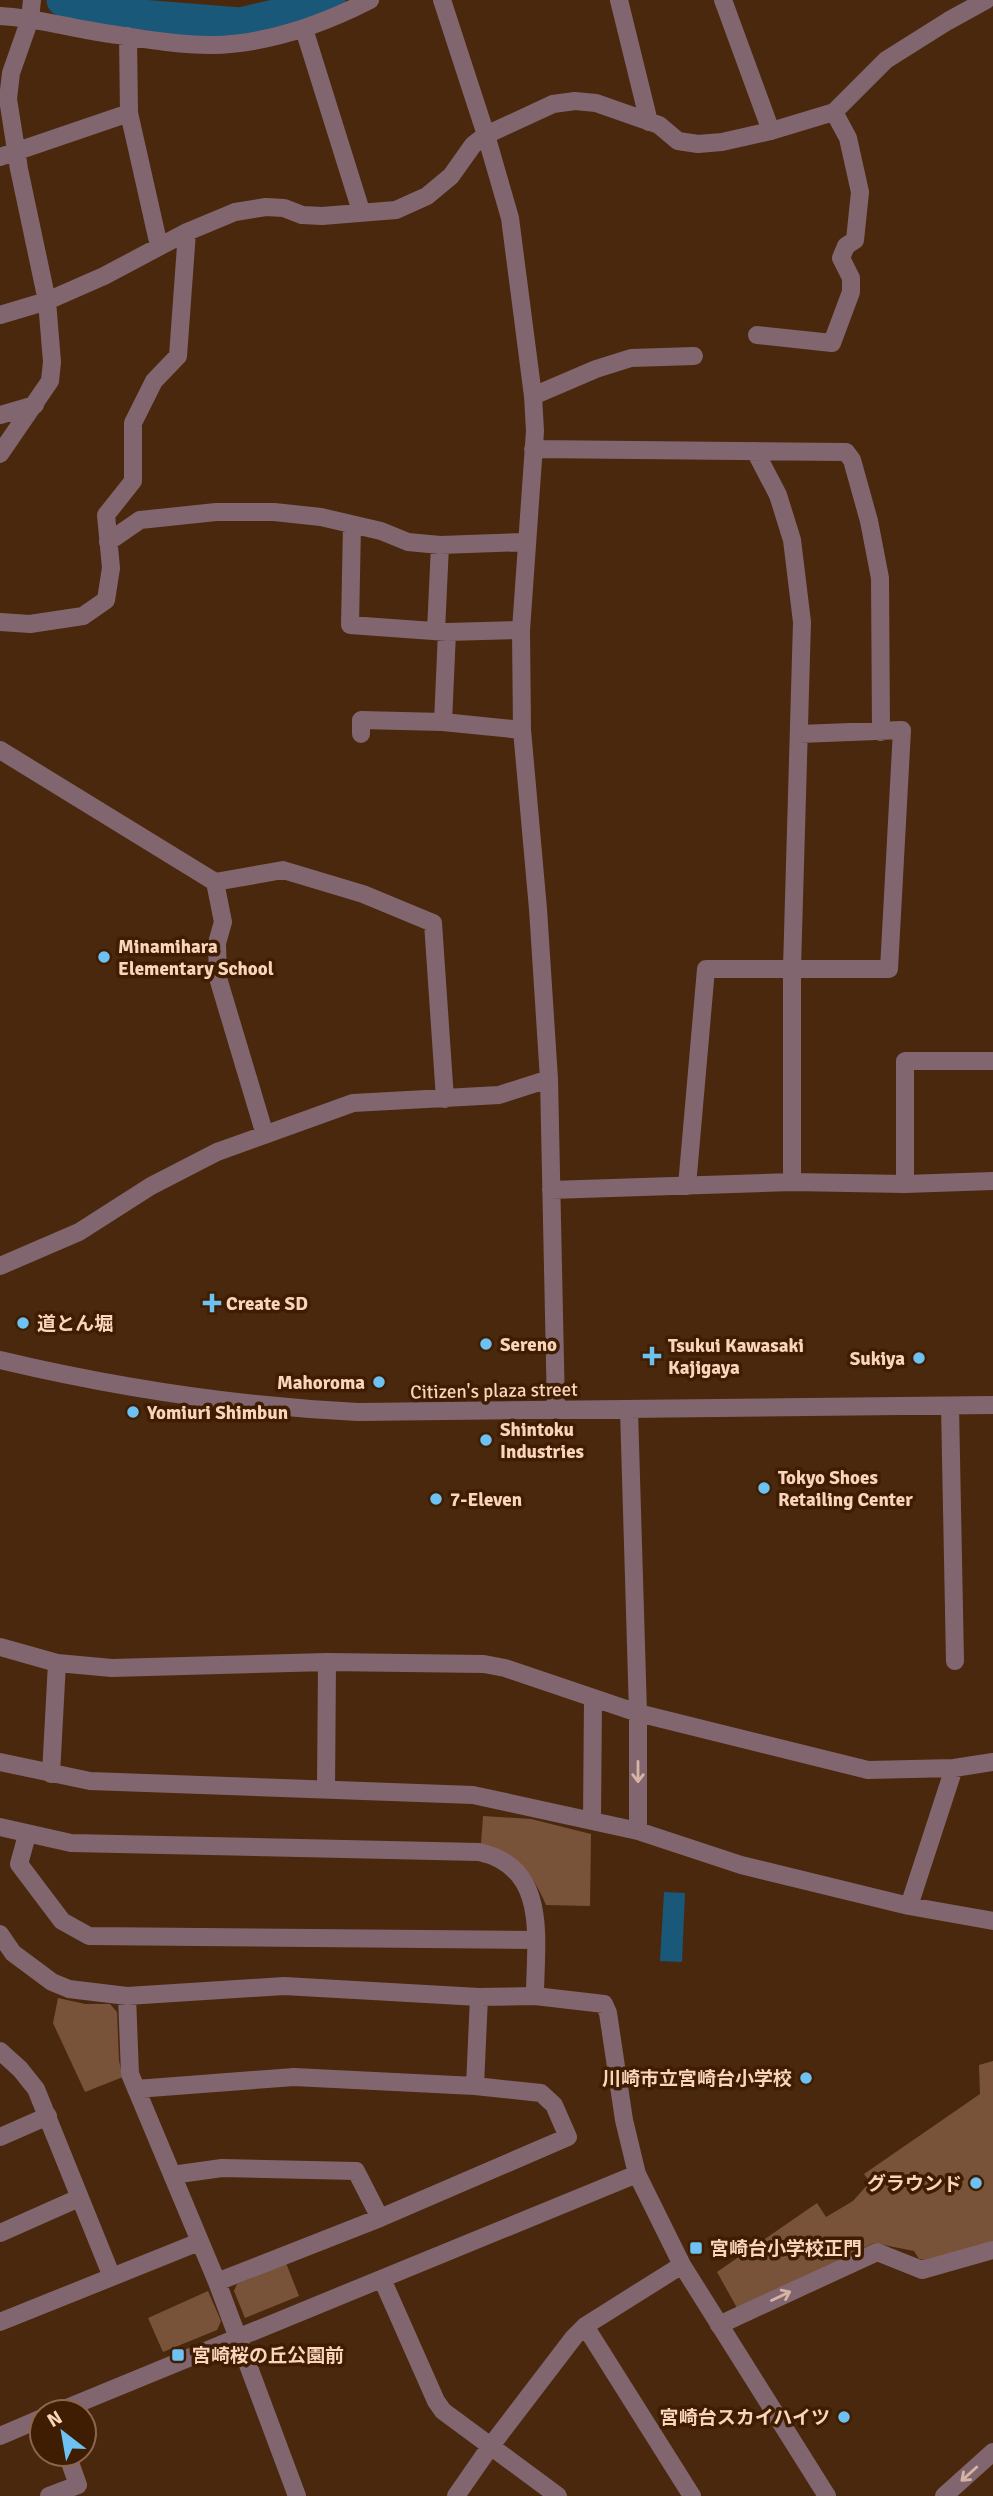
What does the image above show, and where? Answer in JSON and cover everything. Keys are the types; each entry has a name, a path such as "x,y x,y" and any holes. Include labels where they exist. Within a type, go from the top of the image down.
{"street":[{"path":"0,454 50,381 52,350 47,301 8,155 10,74 30,19 32,0"},
{"path":"0,16 128,36 211,45 264,39 304,29 370,0"},
{"path":"442,0 510,218 533,396 535,431 520,631 522,730 538,909 549,1079 556,1409"},
{"path":"619,0 649,122"},
{"path":"723,0 771,131"},
{"path":"0,314 47,301 104,276 187,232 235,212 266,207 284,208 302,215 322,216 396,210 427,196 451,176 474,145 486,135 553,104 575,101 596,103 659,125 678,141 698,144 722,142 771,131 834,112 886,60 947,20 986,0"},
{"path":"304,29 360,211"},
{"path":"128,36 129,113 159,246"},
{"path":"757,335 832,343 851,292 851,278 841,258 846,246 855,240 860,192 848,138 834,112"},
{"path":"8,155 129,113"},
{"path":"0,622 30,624 83,616 106,600 111,568 106,515 133,481 133,423 154,381 178,356 187,232"},
{"path":"533,396 596,369 631,358 694,356"},
{"path":"0,415 35,405"},
{"path":"533,449 846,452 852,460 869,520 880,578 881,732"},
{"path":"755,450 778,495 792,540 802,622 792,968 792,1182"},
{"path":"108,541 140,520 216,512 274,512 321,517 381,531 408,542 440,545 526,542"},
{"path":"352,525 350,625 442,632 520,631"},
{"path":"440,545 443,722"},
{"path":"361,734 361,720 443,722 522,730"},
{"path":"687,1186 706,969 889,969 902,730 799,734"},
{"path":"0,750 215,882 283,870 363,894 433,923 445,1099"},
{"path":"215,882 223,922 217,943 218,978 265,1135"},
{"path":"905,1184 905,1061 993,1061"},
{"path":"0,1266 79,1232 151,1186 218,1152 352,1104 499,1094 549,1079"},
{"path":"551,1190 792,1182 905,1184 993,1181"},
{"name":"Citizen's plaza street","path":"0,1360 135,1389 286,1408 383,1412 993,1405"},
{"path":"950,1406 955,1661"},
{"path":"629,1410 638,1713 638,1831"},
{"path":"0,1647 57,1662 112,1668 327,1662 484,1664 505,1668 638,1713 868,1770 954,1768 993,1762"},
{"path":"51,1774 57,1662"},
{"path":"326,1790 327,1662"},
{"path":"592,1820 593,1698"},
{"path":"0,1762 90,1782 473,1795 638,1831 741,1865 909,1906 993,1921"},
{"path":"909,1906 954,1768"},
{"path":"0,1827 71,1843 479,1852 494,1856 509,1863 533,1900 537,1918 535,1996"},
{"path":"26,1835 19,1864 62,1921 89,1936 535,1940"},
{"path":"0,1934 13,1953 52,1982 69,1989 127,1996 284,1986 479,1997 535,1996 604,2004 608,2013 624,2120 637,2174 682,2265 827,2496"},
{"path":"127,1996 129,2061 136,2090 239,2337 297,2496"},
{"path":"475,2087 479,1997"},
{"path":"0,2051 20,2069 36,2089 112,2277"},
{"path":"136,2090 294,2077 541,2092 554,2105 568,2137 380,2218 217,2282"},
{"path":"0,2137 48,2116"},
{"path":"172,2175 222,2168 356,2171 380,2218"},
{"path":"91,2398 637,2174"},
{"path":"0,2233 79,2199"},
{"path":"0,2322 199,2242"},
{"path":"719,2325 877,2252 922,2270 993,2250"},
{"path":"456,2496 574,2337 585,2326 682,2265"},
{"path":"382,2279 443,2412 558,2496"},
{"path":"585,2326 692,2496"},
{"path":"0,2436 28,2424"},
{"path":"944,2496 993,2452"},
{"path":"49,2496 78,2485 72,2468"}],"shaded area":[{"path":"483,1816 531,1819 591,1834 590,1906 546,1905 529,1873 521,1865 504,1852 481,1844"},
{"path":"58,1998 85,2004 110,2004 117,2012 119,2061 123,2077 85,2092 53,2023"},
{"path":"993,2061 993,2244 930,2261 919,2259 914,2251 874,2243 737,2308 717,2272 817,2203 826,2217 853,2201 869,2183 872,2185 864,2174 980,2094 979,2065"},
{"path":"286,2263 299,2296 245,2318 234,2291 237,2284"},
{"path":"208,2291 221,2321 217,2330 163,2352 148,2318"}],"water":[{"path":"664,1892 685,1893 682,1962 660,1961"}],"waterway":[{"path":"63,0 128,15 240,24 329,0"}],"place":[{"name":"Minamihara Elementary School","path":"104,957"},
{"name":"Create SD","path":"212,1303"},
{"name":"道とん堀","path":"23,1323"},
{"name":"Sereno","path":"486,1344"},
{"name":"Tsukui Kawasaki Kajigaya","path":"652,1356"},
{"name":"Sukiya","path":"919,1358"},
{"name":"Mahoroma","path":"379,1382"},
{"name":"Yomiuri Shimbun","path":"133,1412"},
{"name":"Shintoku Industries","path":"486,1440"},
{"name":"Tokyo Shoes Retailing Center","path":"764,1488"},
{"name":"7-Eleven","path":"436,1499"},
{"name":"川崎市立宮崎台小学校","path":"806,2078"},
{"name":"グラウンド","path":"976,2183"},
{"name":"宮崎台小学校正門","path":"696,2248"},
{"name":"宮崎桜の丘公園前","path":"178,2355"},
{"name":"宮崎台スカイハイツ","path":"844,2417"}]}
